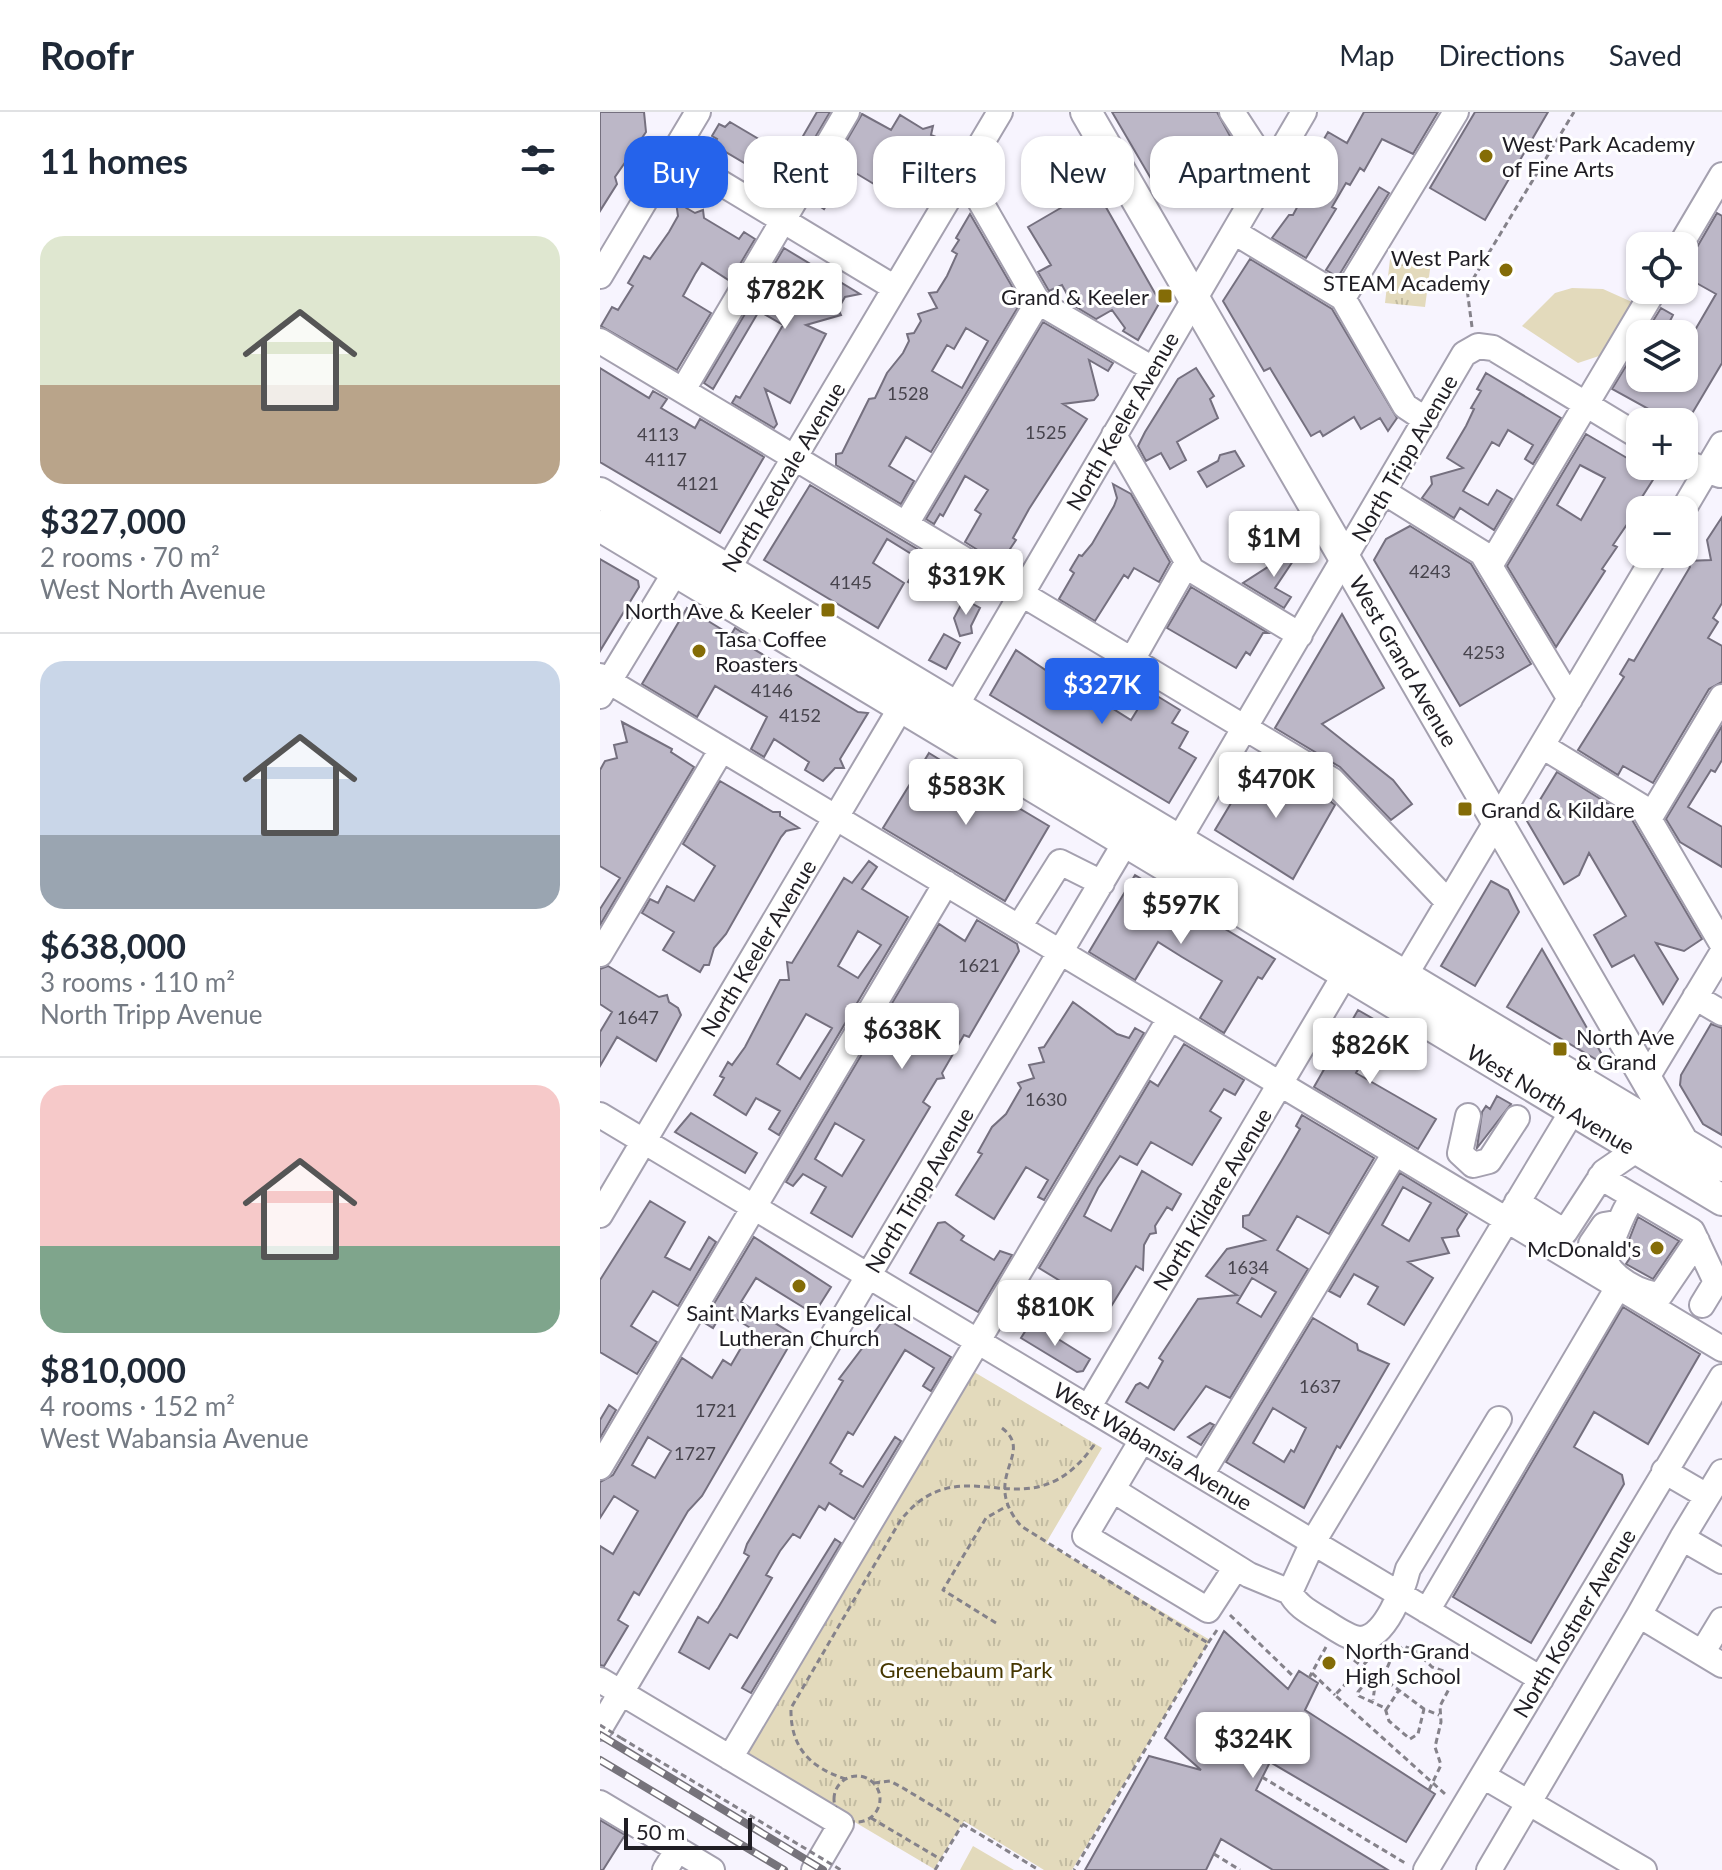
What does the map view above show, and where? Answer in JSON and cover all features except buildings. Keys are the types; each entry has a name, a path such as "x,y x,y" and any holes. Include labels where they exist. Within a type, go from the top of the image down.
{"main road":[{"name":"West Grand Avenue","path":"1086,112 1719,1202"},
{"name":"West North Avenue","path":"600,493 683,559 1352,962 1389,1002 1719,1202"},
{"name":"West North Avenue","path":"600,526 683,559"},
{"name":"West North Avenue","path":"1352,962 1404,976 1722,1166"}],"street":[{"path":"684,136 698,112"},
{"path":"683,390 847,112"},
{"name":"North Kedvale Avenue","path":"985,136 999,112"},
{"path":"1232,112 1248,136"},
{"name":"North Keeler Avenue","path":"1290,136 1304,112"},
{"path":"1343,298 1456,112"},
{"path":"1688,232 1722,175"},
{"path":"728,187 895,288"},
{"path":"601,274 641,208"},
{"name":"North Kedvale Avenue","path":"720,582 943,208"},
{"path":"984,208 1038,302 1153,369"},
{"name":"North Keeler Avenue","path":"948,718 1248,208"},
{"path":"1234,232 1343,298 1405,406 1426,420"},
{"path":"906,524 1038,302"},
{"path":"1491,564 1646,304"},
{"path":"1475,336 1626,429"},
{"name":"North Tripp Avenue","path":"1171,852 1475,336"},
{"path":"600,341 1332,780 1448,902"},
{"path":"1114,435 1192,570 1300,635"},
{"path":"1690,496 1722,444"},
{"path":"1384,492 1482,553 1570,699"},
{"path":"683,559 603,684 722,749 1395,1153 1512,1211 1565,1232 1602,1174 1636,1150"},
{"path":"1132,660 1187,563"},
{"path":"1389,1002 1648,568"},
{"name":"North Keeler Avenue","path":"600,1215 909,695"},
{"path":"1649,819 1722,697"},
{"path":"1542,746 1642,807 1722,944"},
{"path":"600,954 722,749"},
{"name":"North Tripp Avenue","path":"607,1730 610,1686 868,1276 1133,830"},
{"path":"1019,927 1060,862 1102,883"},
{"path":"600,1467 946,883"},
{"path":"1646,1079 1722,953"},
{"name":"North Kildare Avenue","path":"1088,1408 1352,962"},
{"path":"1695,997 1722,1013"},
{"path":"730,1758 1170,1018"},
{"path":"1290,1592 1313,1542 1587,1086"},
{"name":"West Wabansia Avenue","path":"600,1115 1541,1679"},
{"path":"1468,1116 1460,1153 1473,1165 1489,1161 1517,1118"},
{"path":"1602,1130 1602,1174"},
{"path":"1201,1475 1395,1153"},
{"path":"1602,1174 1633,1197 1692,1231 1716,1282 1702,1305"},
{"path":"1633,1197 1616,1223 1604,1225 1591,1244 1595,1255 1612,1272 1656,1296 1666,1291 1697,1241"},
{"path":"1512,1211 1618,1287 1722,1349"},
{"path":"1427,1611 1618,1287"},
{"name":"North Kostner Avenue","path":"1415,1866 1483,1776 1722,1377"},
{"path":"1113,1490 1236,1567 1290,1592 1294,1601 1359,1639 1370,1636 1401,1595 1408,1569 1499,1419"},
{"path":"1142,1440 1085,1536 1208,1610 1236,1567"},
{"path":"1664,1471 1707,1496"},
{"path":"1489,1870 1722,1472"},
{"path":"1682,1538 1722,1561"},
{"path":"1639,1615 1712,1659 1722,1620"},
{"path":"610,1686 841,1824 814,1870"},
{"path":"1483,1776 1644,1870"},
{"path":"600,1803 671,1860 712,1870"}],"path":[{"path":"1475,336 1467,289 1574,112"},
{"path":"1002,1428 1012,1435 1015,1444 1004,1476 1007,1506 1021,1526 1208,1643"},
{"path":"1039,1870 890,1781 874,1783 864,1777 846,1779 815,1766 796,1742 791,1708 798,1690 906,1513 930,1493 949,1486 983,1485 1004,1490 1031,1490 1051,1483 1077,1466 1096,1442"},
{"path":"996,1623 943,1590 986,1518 1007,1506"},
{"path":"1074,1870 1227,1613 1295,1678"},
{"path":"1322,1640 1328,1644 1311,1676 1445,1794"},
{"path":"1374,1702 1378,1677 1397,1648 1403,1646 1415,1650 1432,1667 1449,1673 1450,1687 1439,1715 1441,1722 1435,1747 1441,1765 1429,1790"},
{"path":"1335,1695 1372,1655"},
{"path":"1351,1658 1424,1709 1439,1715"},
{"path":"1378,1677 1366,1682 1358,1692 1359,1696 1386,1710 1389,1721 1410,1739 1418,1734 1424,1709"},
{"path":"1386,1710 1399,1690"},
{"path":"607,1730 841,1870"},
{"path":"1262,1777 1415,1866"},
{"path":"846,1779 835,1794 838,1812 851,1821 871,1818 942,1860"},
{"path":"871,1818 880,1804 874,1783"},
{"path":"935,1870 963,1823"},
{"path":"1214,1854 1240,1870"}],"green space":[{"path":"1390,259 1431,262 1425,307 1385,303"},
{"path":"1572,288 1603,289 1631,304 1599,356 1578,363 1522,326 1555,293"},
{"name":"Greenebaum Park","path":"969,1369 1102,1448 1046,1543 1210,1640 1072,1870 1044,1870 964,1821 934,1869 740,1754"},
{"path":"973,1846 1014,1870 960,1870"}],"railway":[{"path":"600,1735 823,1870"},
{"path":"600,1760 784,1870"}],"place":[{"name":"West Park Academy of Fine Arts","path":"1486,156"},
{"name":"West Park STEAM Academy","path":"1506,270"},
{"name":"Grand & Keeler","path":"1165,296"},
{"name":"North Ave & Keeler","path":"828,610"},
{"name":"Tasa Coffee Roasters","path":"699,651"},
{"name":"Grand & Kildare","path":"1465,809"},
{"name":"North Ave & Grand","path":"1560,1049"},
{"name":"McDonald's","path":"1657,1248"},
{"name":"Saint Marks Evangelical Lutheran Church","path":"799,1286"},
{"name":"North-Grand High School","path":"1329,1663"}]}
